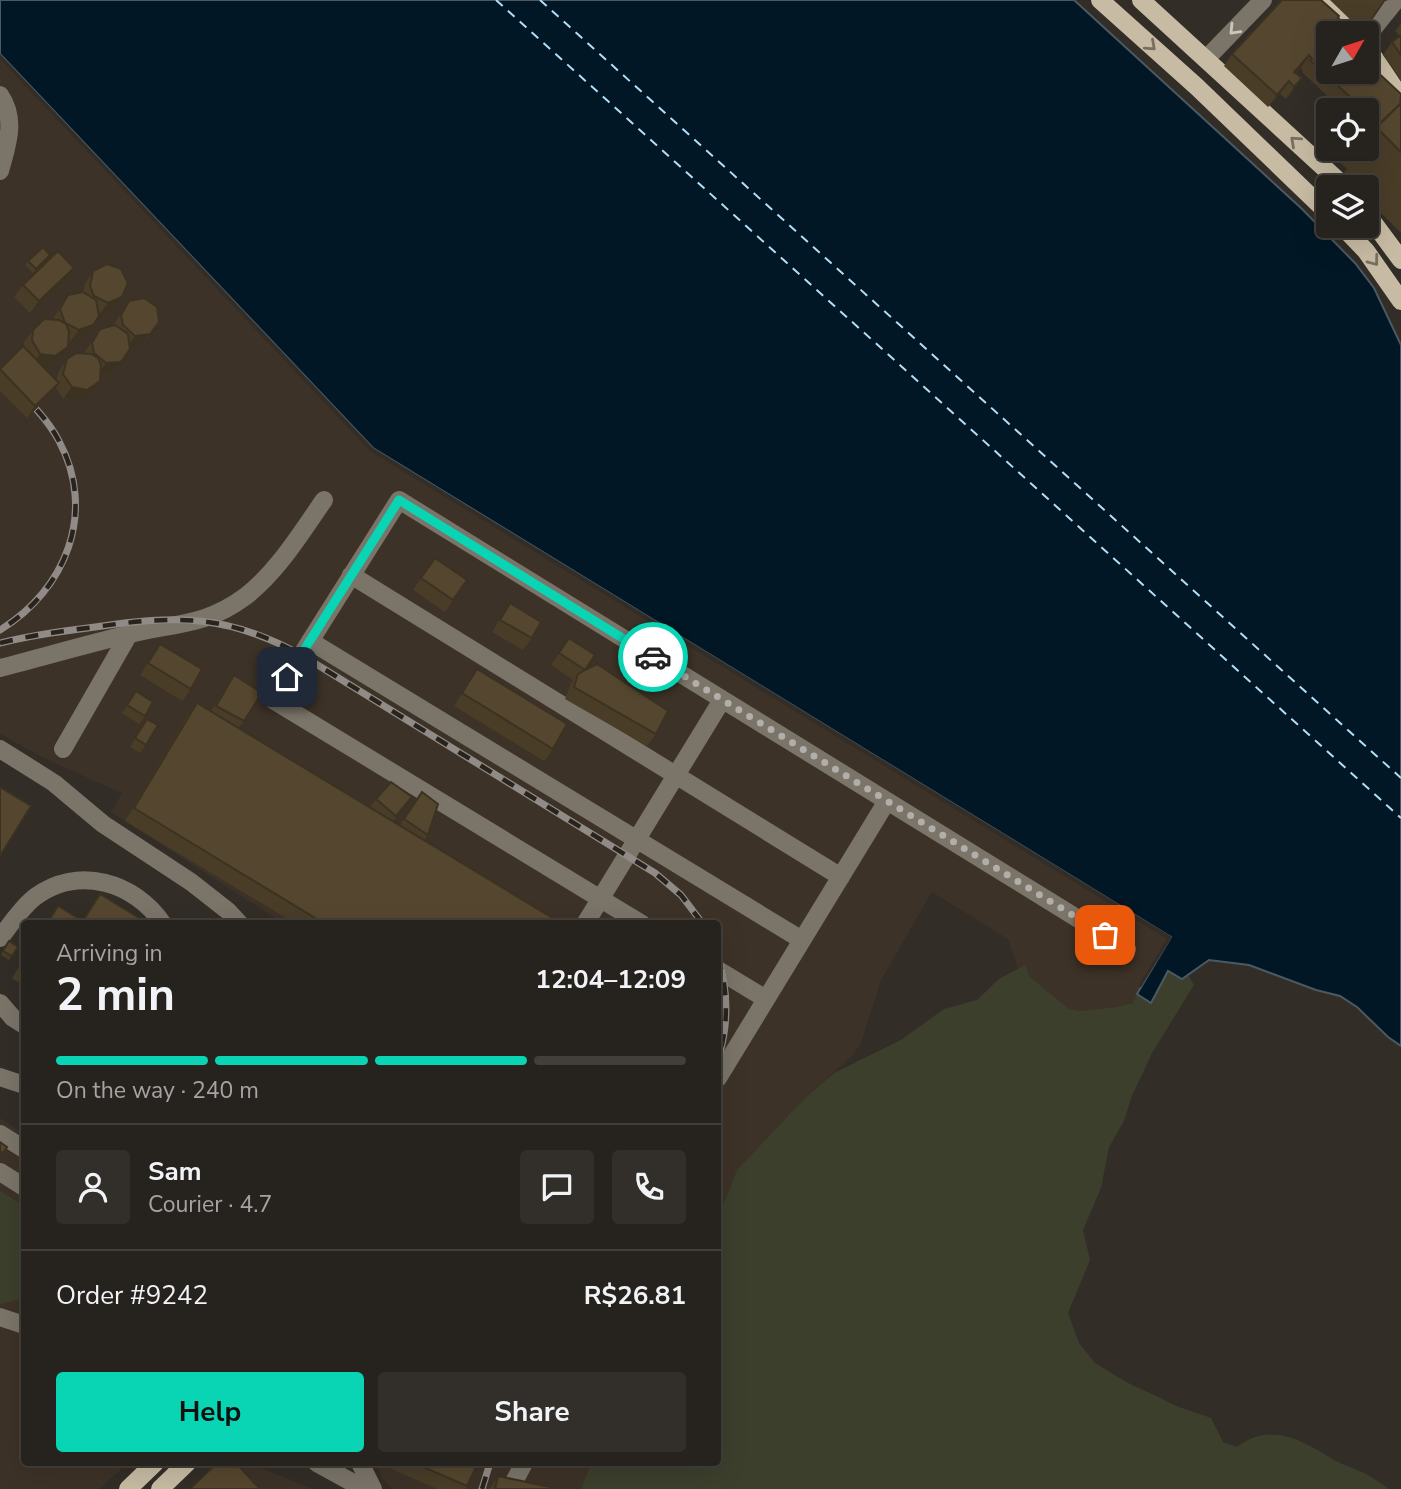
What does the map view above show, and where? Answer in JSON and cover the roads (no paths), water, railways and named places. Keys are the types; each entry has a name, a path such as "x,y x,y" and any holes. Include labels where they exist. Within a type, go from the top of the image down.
{"main road":[{"path":"1100,0 1189,80 1316,202"},
{"path":"1141,0 1332,175"},
{"path":"1322,0 1343,21"},
{"path":"1379,65 1401,98"},
{"path":"1379,230 1401,260"},
{"path":"1354,238 1366,251 1401,301"},
{"path":"128,1489 152,1466"},
{"path":"160,1489 184,1466"}],"street":[{"path":"1206,59 1263,0"},
{"path":"1379,21 1396,0"},
{"path":"0,95 10,116 10,130 0,171"},
{"path":"0,668 130,634 202,620 240,600 275,568 324,500"},
{"path":"635,920 273,699 399,500 1127,949"},
{"path":"351,575 841,877"},
{"path":"63,749 130,634"},
{"path":"310,640 802,940"},
{"path":"587,920 722,699"},
{"path":"0,749 54,783 125,840 206,893 236,920"},
{"path":"721,1073 887,801"},
{"path":"0,939 19,913 37,896 60,884 85,880 110,883 124,890 150,908 160,920"},
{"path":"206,893 225,920"},
{"path":"721,972 766,999"},
{"path":"0,1003 21,1023"},
{"path":"721,1044 733,1052"},
{"path":"0,1077 21,1084"},
{"path":"0,1134 21,1147"},
{"path":"0,1172 21,1185"},
{"path":"0,1317 21,1310"},
{"path":"0,1317 21,1324"},
{"path":"322,1466 364,1489"},
{"path":"362,1466 373,1489"},
{"path":"516,1480 523,1466"}],"water":[{"path":"0,0 1074,0 1301,208 1316,223 1316,238 1330,238 1355,263 1374,288 1401,345 1401,1046 1357,1007 1340,996 1249,965 1209,960 1182,979 1168,971 1151,1003 1137,994 1171,937 373,448 0,54"}],"railway":[{"path":"0,373 53,431 70,468 75,495 74,521 68,547 58,571 42,594 0,630"},
{"path":"0,643 124,623 177,620 226,625 276,642 655,873 681,895 700,920"},
{"path":"721,970 726,1008 721,1049"},
{"path":"482,1489 489,1466"}]}
